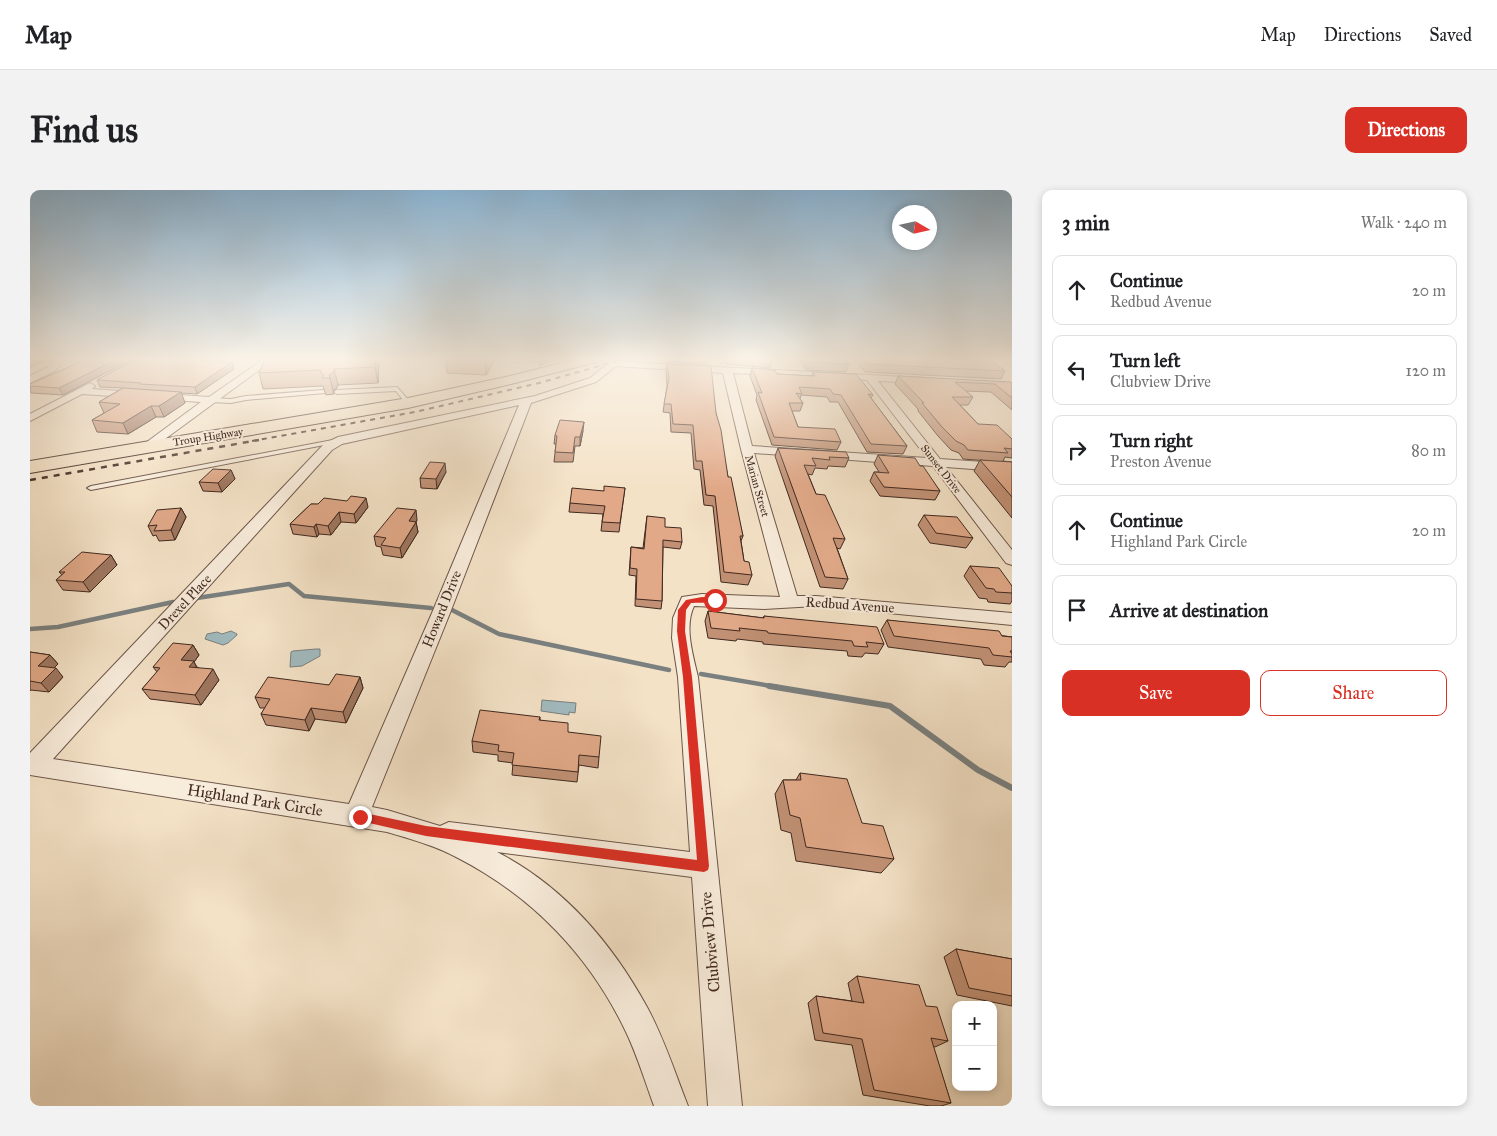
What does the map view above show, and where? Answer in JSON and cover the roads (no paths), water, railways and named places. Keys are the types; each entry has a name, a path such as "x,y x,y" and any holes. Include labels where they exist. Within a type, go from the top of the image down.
{"main road":[{"name":"Troup Highway","path":"30,467 413,402"}],"street":[{"path":"39,402 57,403"},
{"path":"146,447 209,402"},
{"path":"338,441 523,402"},
{"name":"Howard Drive","path":"356,816 441,613 526,402"},
{"name":"Marian Street","path":"735,402 790,601"},
{"name":"Sunset Drive","path":"889,402 1012,560"},
{"path":"30,418 57,403"},
{"name":"Drexel Place","path":"31,765 193,594 323,452 338,441"},
{"path":"747,449 1012,468"},
{"name":"Redbud Avenue","path":"688,601 702,599 764,603 790,601 896,608 1012,619"},
{"name":"Clubview Drive","path":"688,601 682,610 681,631 688,677 725,1106"},
{"name":"Highland Park Circle","path":"31,765 356,816 426,831 453,841 501,866 546,899 595,950 614,978 636,1018 655,1060 671,1106"},
{"path":"426,831 704,866"}],"lane":[{"path":"91,488 338,441"}],"water":[{"path":"231,631 237,635 223,645 205,639 207,634 217,632 222,634"},
{"path":"320,649 320,656 302,666 290,667 291,652"},
{"path":"542,700 576,703 575,713 569,712 569,715 541,711"}],"waterway":[{"path":"197,598 289,584 304,596 431,608"},
{"path":"30,629 58,627 173,602"},
{"path":"452,610 499,634 669,670"},
{"path":"701,674 777,687"},
{"path":"769,686 890,706 978,770 1012,788"}],"railway":[{"path":"252,441 415,412 459,402"},
{"path":"30,480 259,440"}]}
